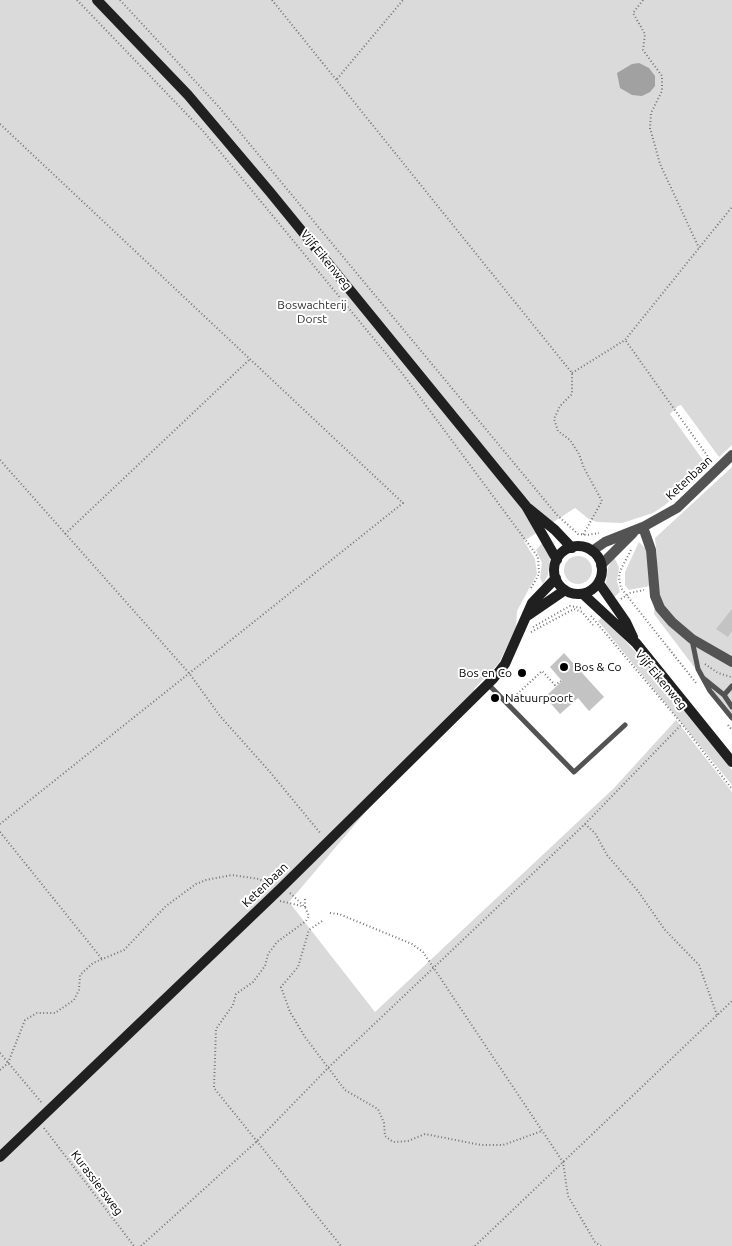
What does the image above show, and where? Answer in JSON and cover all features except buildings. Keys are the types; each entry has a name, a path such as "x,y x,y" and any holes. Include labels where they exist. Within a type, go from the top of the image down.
{"main road":[{"name":"Vijf Eikenweg","path":"97,0 181,88 270,192 526,506 557,560"},
{"name":"Vijf Eikenweg","path":"526,506 555,530 572,548"},
{"path":"582,547 592,551 601,565 602,574 599,583 589,592 583,594 571,593 565,590 556,578 557,560 563,552 572,548 582,547"},
{"name":"Ketenbaan","path":"0,1157 280,889 488,684 505,664 523,634 527,616 536,598 556,578"},
{"name":"Vijf Eikenweg","path":"599,583 626,622 636,643"},
{"path":"527,616 565,590"},
{"name":"Vijf Eikenweg","path":"583,594 636,643 732,762"}],"street":[{"name":"Ketenbaan","path":"592,551 606,542 640,529 676,508 732,455"},
{"name":"Ketenbaan","path":"601,565 640,529"},
{"path":"640,529 651,550 655,596 660,608 672,622 692,639 732,662"}],"lane":[{"path":"692,639 703,678 710,691 732,718"},
{"path":"703,678 724,695 732,707"},
{"path":"488,684 574,772 625,725"},
{"path":"724,695 732,686"}],"path":[{"name":"Vijf Eikenweg","path":"77,0 203,131 402,373 538,557 540,568 536,581"},
{"name":"Vijf Eikenweg","path":"120,0 173,54 226,115 557,515 574,531 583,535"},
{"path":"272,0 572,373 572,394 560,406 554,419 558,431 570,440 579,454 584,468 602,501 583,535"},
{"path":"336,79 403,0"},
{"path":"643,0 633,13 645,34 643,50 662,76 662,91 651,114 650,128 660,164 699,248"},
{"path":"0,124 403,503 0,824"},
{"path":"572,373 625,340 732,207"},
{"path":"625,340 717,469"},
{"path":"65,534 250,359"},
{"path":"0,460 189,673 220,716 270,772 328,842"},
{"path":"583,535 598,533"},
{"name":"Vijf Eikenweg","path":"622,565 619,578 622,588 697,684"},
{"name":"Vijf Eikenweg","path":"523,634 570,606 584,608 682,724 732,788"},
{"path":"523,634 574,609 582,612 594,625"},
{"path":"698,665 707,664 718,673 732,678"},
{"path":"507,704 542,671 555,686 561,681"},
{"path":"726,723 732,730"},
{"path":"141,1246 256,1142 329,1067 434,969 514,889 585,824 682,724"},
{"path":"585,824 595,834 607,855 638,891 665,930 699,965 717,1014"},
{"path":"0,832 102,959"},
{"path":"0,1070 8,1062 25,1020 37,1013 55,1013 74,1000 79,990 80,975 93,963 124,950 166,906 206,880 232,874 259,879 291,894 305,907 309,916 306,921 277,942 268,954 265,966 253,982 236,994 233,1005 216,1029 214,1088 341,1246"},
{"path":"305,896 305,907"},
{"path":"270,898 305,907"},
{"path":"330,913 339,914 412,944 424,952 563,1162 568,1196 595,1242 601,1246"},
{"path":"322,921 309,930 298,967 281,987 290,1012 305,1037 345,1090 378,1109 384,1123 385,1136 393,1142 408,1142 425,1134 482,1145 503,1145 542,1131"},
{"path":"475,1246 732,1000"},
{"path":"0,1053 47,1110"},
{"name":"Kurassiersweg","path":"46,1131 134,1246"}],"green space":[{"name":"Boswachterij Dorst","path":"0,0 732,0 732,445 719,457 681,405 678,406 670,414 708,467 665,505 653,513 622,523 597,522 589,519 575,508 524,541 535,559 537,574 517,611 516,628 499,663 474,689 477,694 404,767 289,902 375,1012 614,788 676,720 732,792 732,1246 0,1246"},
{"path":"732,467 732,717 654,614 657,556 655,538"},
{"path":"543,542 550,557 548,575 543,584 540,578 542,563 536,550"},
{"path":"639,542 646,549 650,586 629,590 625,585 625,572"},
{"path":"578,556 588,560 592,570 588,580 578,584 568,580 564,570 568,560"},
{"path":"614,557 619,567 617,581 620,592 613,598 606,583 608,567"},
{"path":"603,616 640,657 732,770 732,785 598,621"}],"shaded area":[{"path":"639,63 649,68 655,76 655,86 650,92 642,96 632,95 620,88 617,73 632,64"}],"place":[{"name":"Bos & Co","path":"564,667"},
{"name":"Bos en Co","path":"522,673"},
{"name":"Natuurpoort","path":"495,698"}]}
